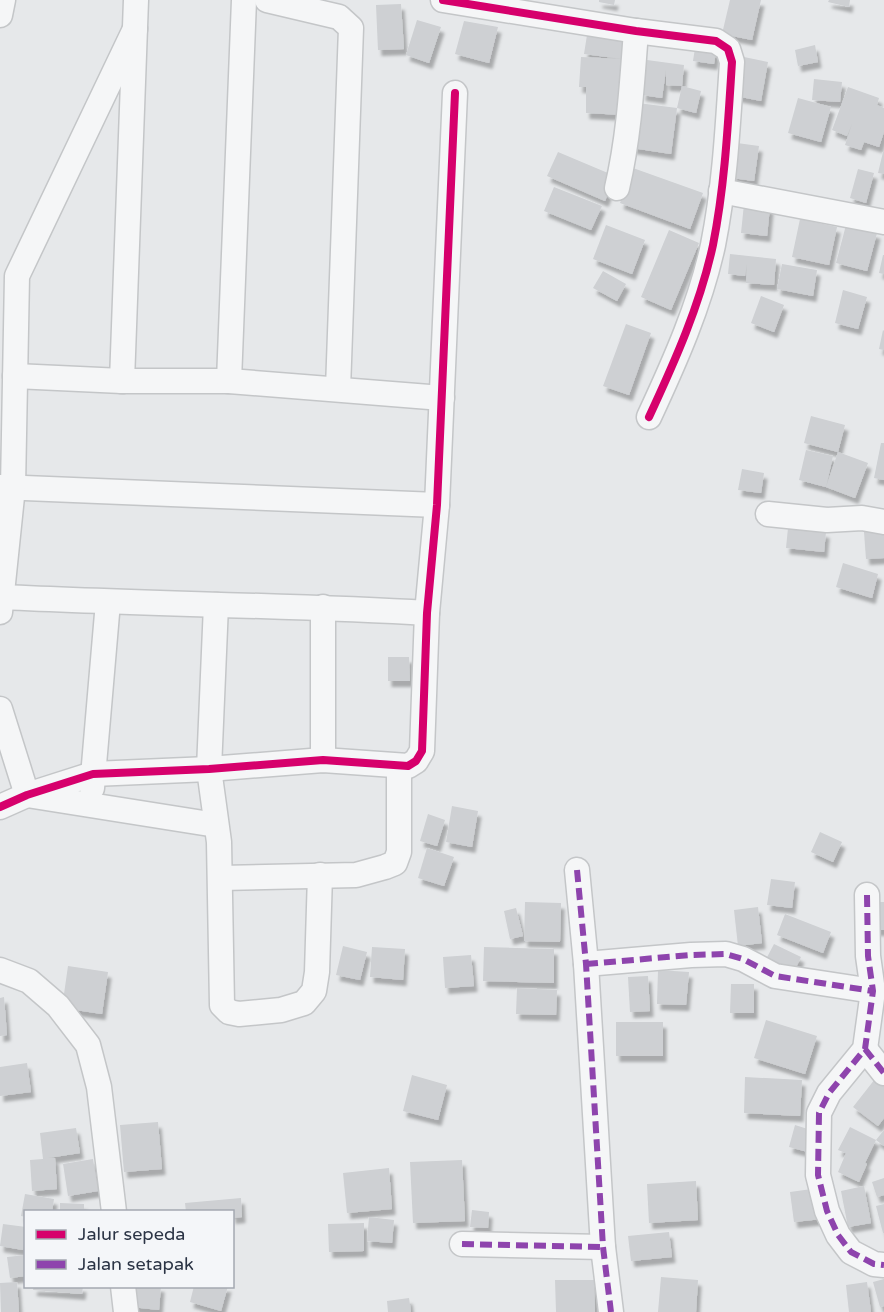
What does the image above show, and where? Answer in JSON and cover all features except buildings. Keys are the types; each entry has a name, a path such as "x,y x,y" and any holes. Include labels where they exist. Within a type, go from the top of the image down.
{"street":[{"path":"0,15 3,0"},
{"path":"122,381 136,0"},
{"path":"229,381 244,0"},
{"path":"267,0 339,17 351,28 338,389"},
{"path":"444,0 636,31 716,41 728,49 732,62 724,173 713,245 698,299 676,358 649,417"},
{"path":"135,29 9,276 15,376 6,487 1,604 108,602 216,604 427,613"},
{"path":"617,188 626,143 636,31"},
{"path":"0,807 27,795 93,774 209,769 323,760 399,766 408,766 416,761 422,751 427,613 437,505 455,93"},
{"path":"721,191 884,222"},
{"path":"15,376 122,381 229,381 442,398"},
{"path":"6,487 437,505"},
{"path":"768,514 826,520 862,518 884,522"},
{"path":"92,805 108,602"},
{"path":"216,604 209,769 221,878 222,1005 229,1012 239,1014 281,1010 304,1003 314,991 317,972 320,875"},
{"path":"323,607 323,760"},
{"path":"0,709 27,795"},
{"path":"221,878 356,875 395,863 399,852 399,766"},
{"path":"27,795 216,825"},
{"path":"577,870 586,964 603,1247 611,1312"},
{"path":"867,895 868,956 873,991 865,1049 829,1093 819,1113 818,1175 827,1211 838,1235 851,1252 864,1260 884,1265"},
{"path":"586,964 726,954 743,958 775,976 873,991"},
{"path":"0,970 29,981 58,1006 88,1045 99,1087 114,1210"},
{"path":"865,1049 884,1073"},
{"path":"462,1244 603,1247"},
{"path":"123,1288 126,1312"}],"marked path":[{"path":"577,870 586,964 603,1247 611,1312"},
{"path":"867,895 868,956 873,991 865,1049 829,1093 819,1113 818,1175 827,1211 838,1235 851,1252 874,1264 884,1265"},
{"path":"586,964 726,954 743,959 775,976 873,991"},
{"path":"865,1049 884,1073"},
{"path":"462,1244 603,1247"}],"cycle path":[{"path":"443,0 636,31 716,41 728,49 732,62 727,131 713,245 694,311 649,417"},
{"path":"0,807 27,795 93,774 209,769 323,760 408,766 416,761 422,751 427,613 437,505 455,93"}]}
